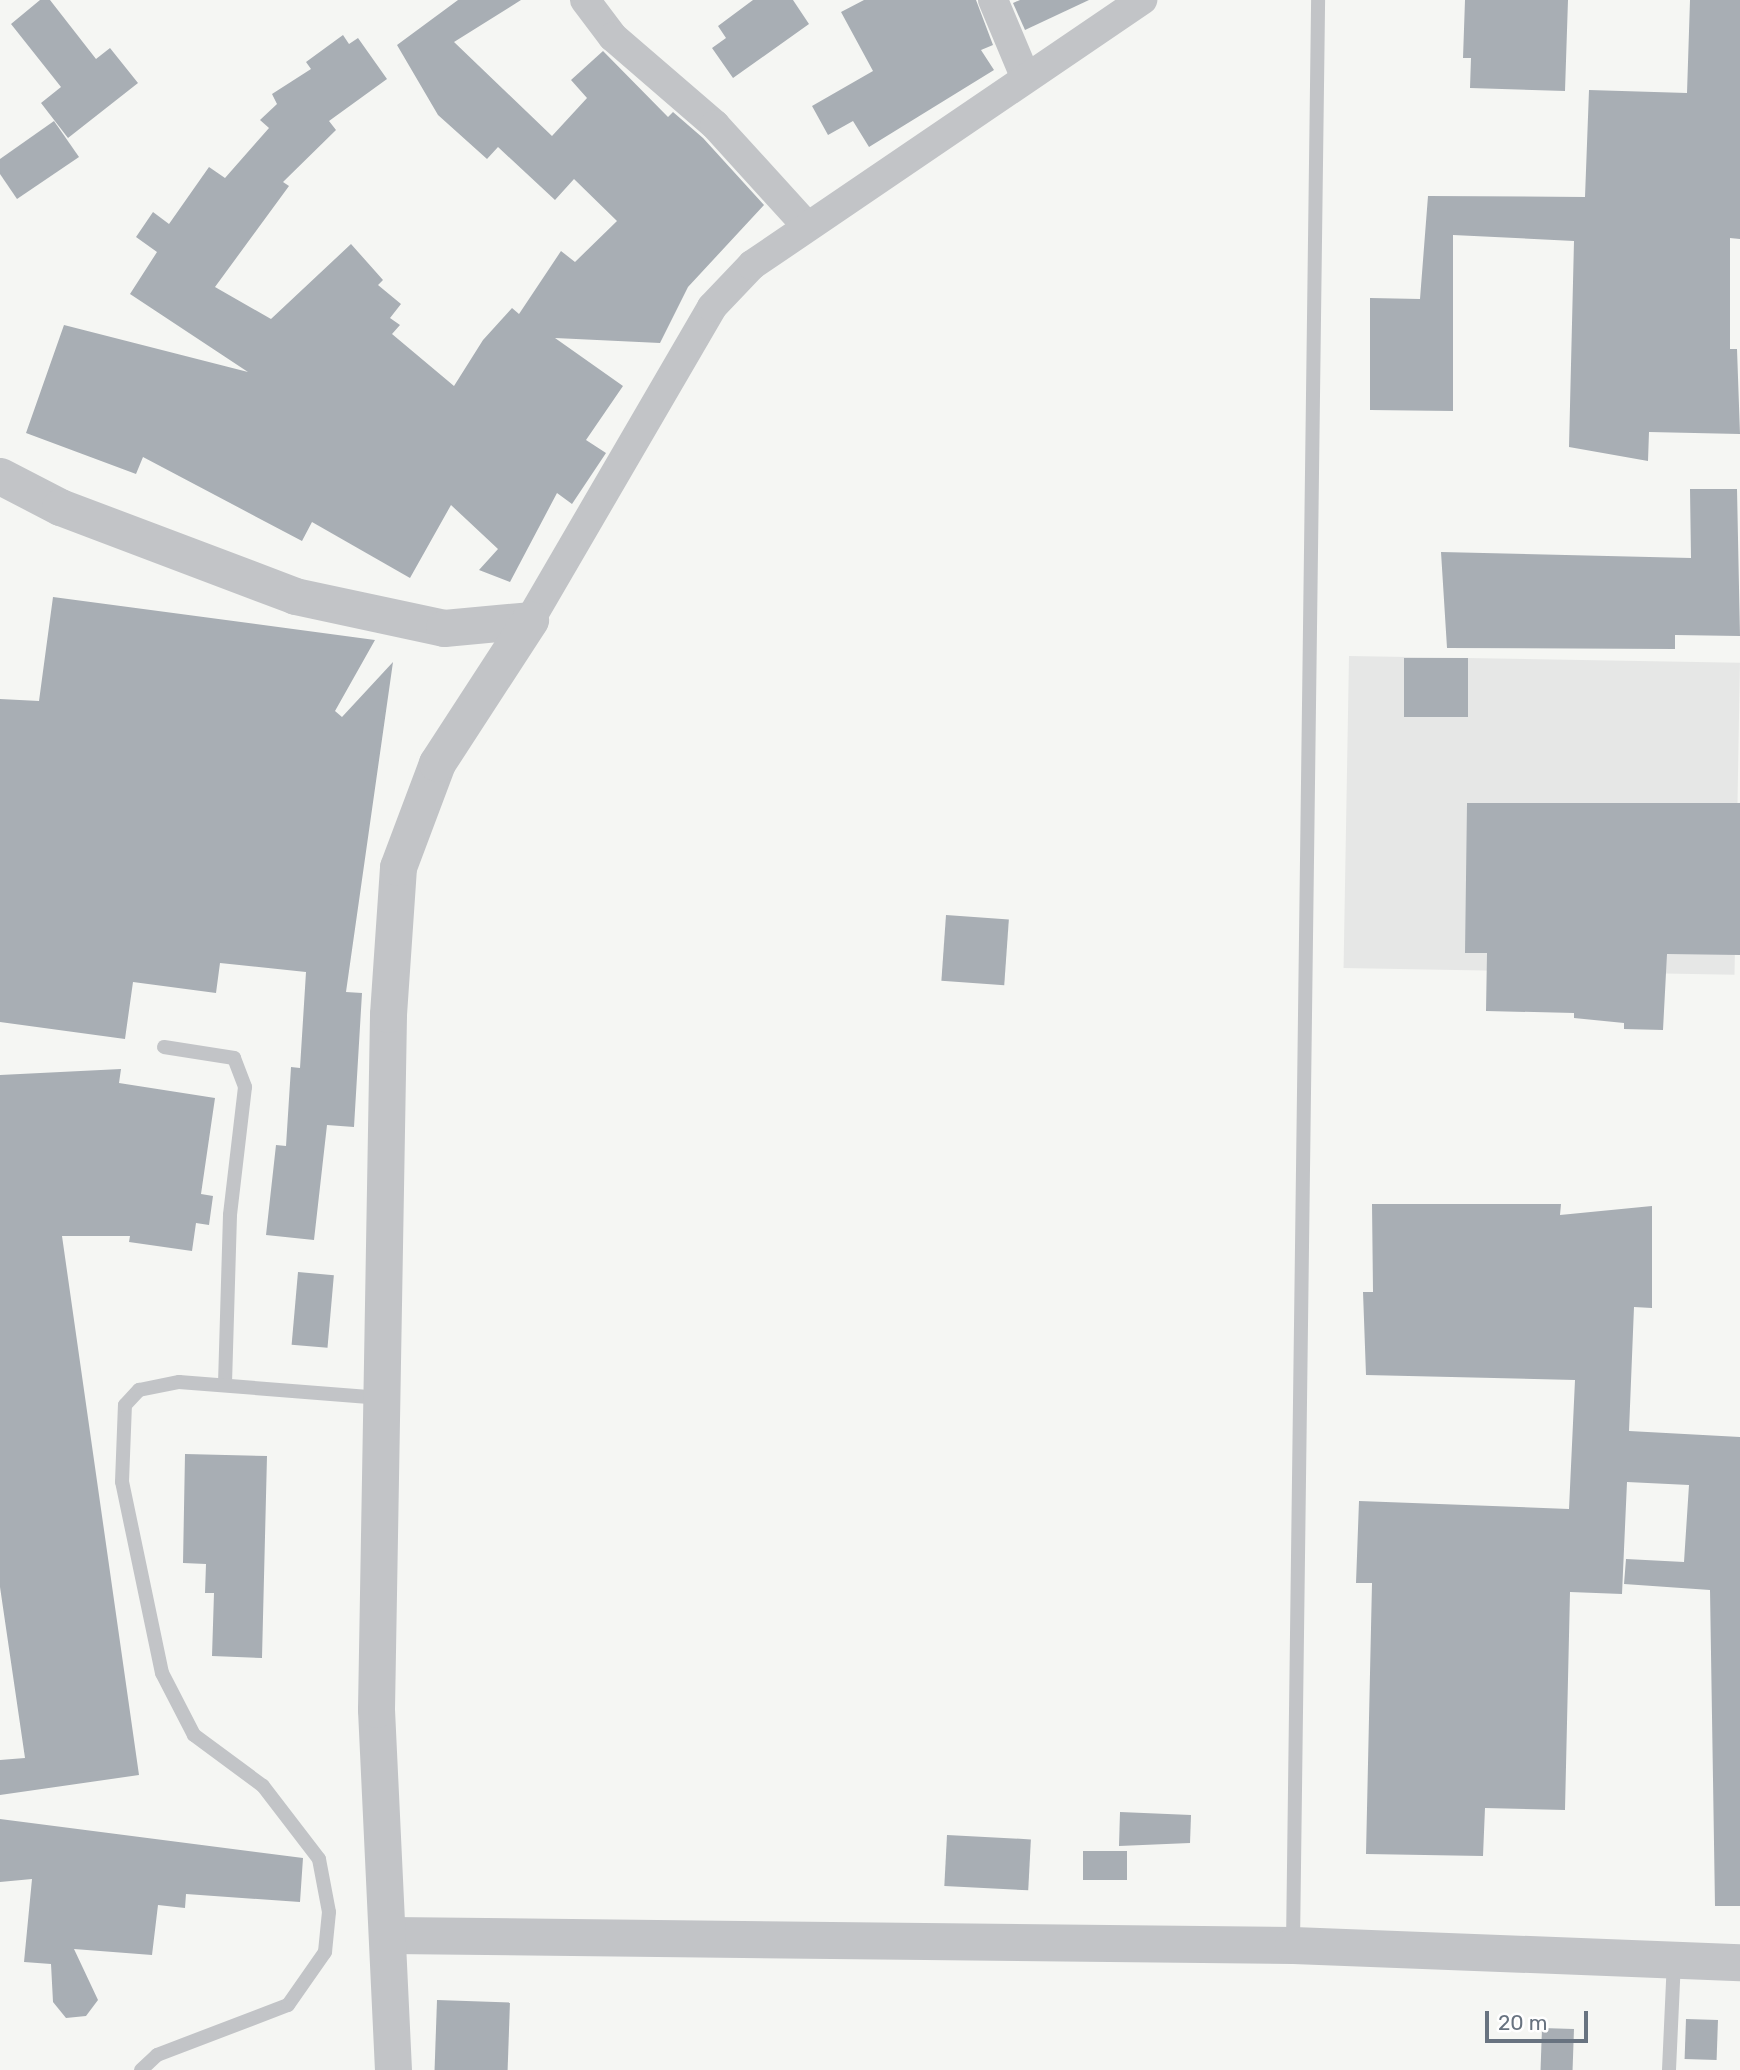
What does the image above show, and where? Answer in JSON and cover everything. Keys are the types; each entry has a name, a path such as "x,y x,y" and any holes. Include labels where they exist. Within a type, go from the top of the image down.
{"street":[{"path":"585,0 613,37 715,125 805,224"},
{"path":"993,0 1025,76"},
{"path":"393,2070 391,1935 376,1709 388,1014 398,867 436,762 530,620 712,307 805,224 1142,0"},
{"path":"0,476 61,506 295,596 444,628 530,620"},
{"path":"391,1935 1293,1945 1740,1962"}],"lane":[{"path":"1293,1945 1318,0"},
{"path":"164,1047 234,1058 246,1087 230,1214 225,1385"},
{"path":"141,2070 157,2055 288,2005 325,1952 329,1912 319,1859 263,1786 194,1735 162,1673 136,1568 122,1482 125,1405 139,1390 179,1382 383,1398"},
{"path":"1669,2070 1674,1960"}],"shaded area":[{"path":"1349,656 1740,663 1734,975 1344,968"}],"building":[{"path":"40,0 50,0 96,59 110,48 138,83 68,138 41,103 61,87 11,24"},
{"path":"458,0 521,0 454,42 552,136 587,98 571,80 603,51 668,117 673,112 703,138 764,205 688,287 660,343 555,338 623,386 586,440 606,453 572,504 557,493 510,582 479,570 498,549 451,505 410,578 312,522 302,541 143,457 136,474 26,433 64,325 248,372 130,294 157,252 136,237 153,212 169,224 209,167 225,178 269,128 260,120 277,104 272,94 311,69 306,62 343,35 349,44 358,38 387,79 329,121 336,130 283,182 289,186 215,287 271,319 351,244 383,280 378,285 401,304 390,318 400,325 392,334 454,386 483,340 512,308 519,314 561,251 575,262 617,221 574,179 555,200 498,147 487,159 438,115 397,45"},
{"path":"753,0 793,0 809,24 733,78 712,48 726,38 718,26"},
{"path":"864,0 976,0 993,45 981,50 994,70 869,147 853,121 828,135 812,106 873,71 841,12"},
{"path":"1020,0 1089,0 1025,30 1013,3"},
{"path":"1465,0 1568,0 1565,91 1470,88 1471,58 1463,58"},
{"path":"1690,0 1740,0 1740,239 1730,238 1730,349 1737,349 1740,434 1649,432 1648,461 1569,447 1574,241 1453,235 1453,411 1370,410 1370,298 1420,299 1428,196 1585,197 1589,90 1687,93"},
{"path":"54,121 79,157 17,199 0,174 0,159"},
{"path":"1690,489 1737,489 1740,636 1675,635 1675,649 1447,648 1441,552 1691,558"},
{"path":"53,597 375,640 335,711 342,717 393,662 346,992 362,993 354,1127 327,1125 314,1240 266,1235 276,1145 286,1146 291,1067 300,1068 306,972 220,963 216,993 133,982 125,1039 0,1022 0,699 39,701"},
{"path":"1404,658 1468,658 1468,717 1404,717"},
{"path":"1467,803 1740,803 1740,955 1667,954 1663,1030 1624,1029 1624,1023 1574,1018 1574,1013 1486,1011 1487,953 1465,953"},
{"path":"946,915 1009,919 1004,985 941,981"},
{"path":"121,1069 119,1083 215,1098 201,1194 213,1196 209,1225 196,1223 192,1251 129,1242 130,1236 62,1236 139,1775 0,1795 0,1760 25,1758 0,1587 0,1075"},
{"path":"1372,1204 1561,1204 1560,1215 1652,1206 1652,1308 1634,1307 1629,1431 1740,1437 1740,1906 1715,1906 1710,1590 1624,1584 1626,1559 1684,1562 1689,1485 1627,1482 1622,1594 1570,1592 1565,1810 1485,1808 1483,1856 1366,1854 1372,1583 1356,1583 1359,1501 1569,1509 1575,1380 1366,1375 1363,1292 1373,1292"},
{"path":"298,1272 334,1275 328,1348 292,1345"},
{"path":"185,1454 267,1456 262,1658 212,1656 214,1593 205,1593 206,1564 183,1563"},
{"path":"1120,1812 1191,1815 1190,1843 1119,1846"},
{"path":"0,1819 303,1858 300,1902 186,1894 185,1908 158,1905 152,1955 74,1949 98,2000 86,2016 66,2018 53,2002 51,1964 24,1962 32,1879 0,1882"},
{"path":"947,1835 1031,1839 1028,1890 944,1886"},
{"path":"1083,1851 1127,1851 1127,1880 1083,1880"},
{"path":"437,2000 510,2003 508,2070 435,2070"},
{"path":"1686,2019 1718,2020 1717,2060 1685,2059"},
{"path":"1542,2028 1574,2029 1573,2070 1541,2070"}]}
